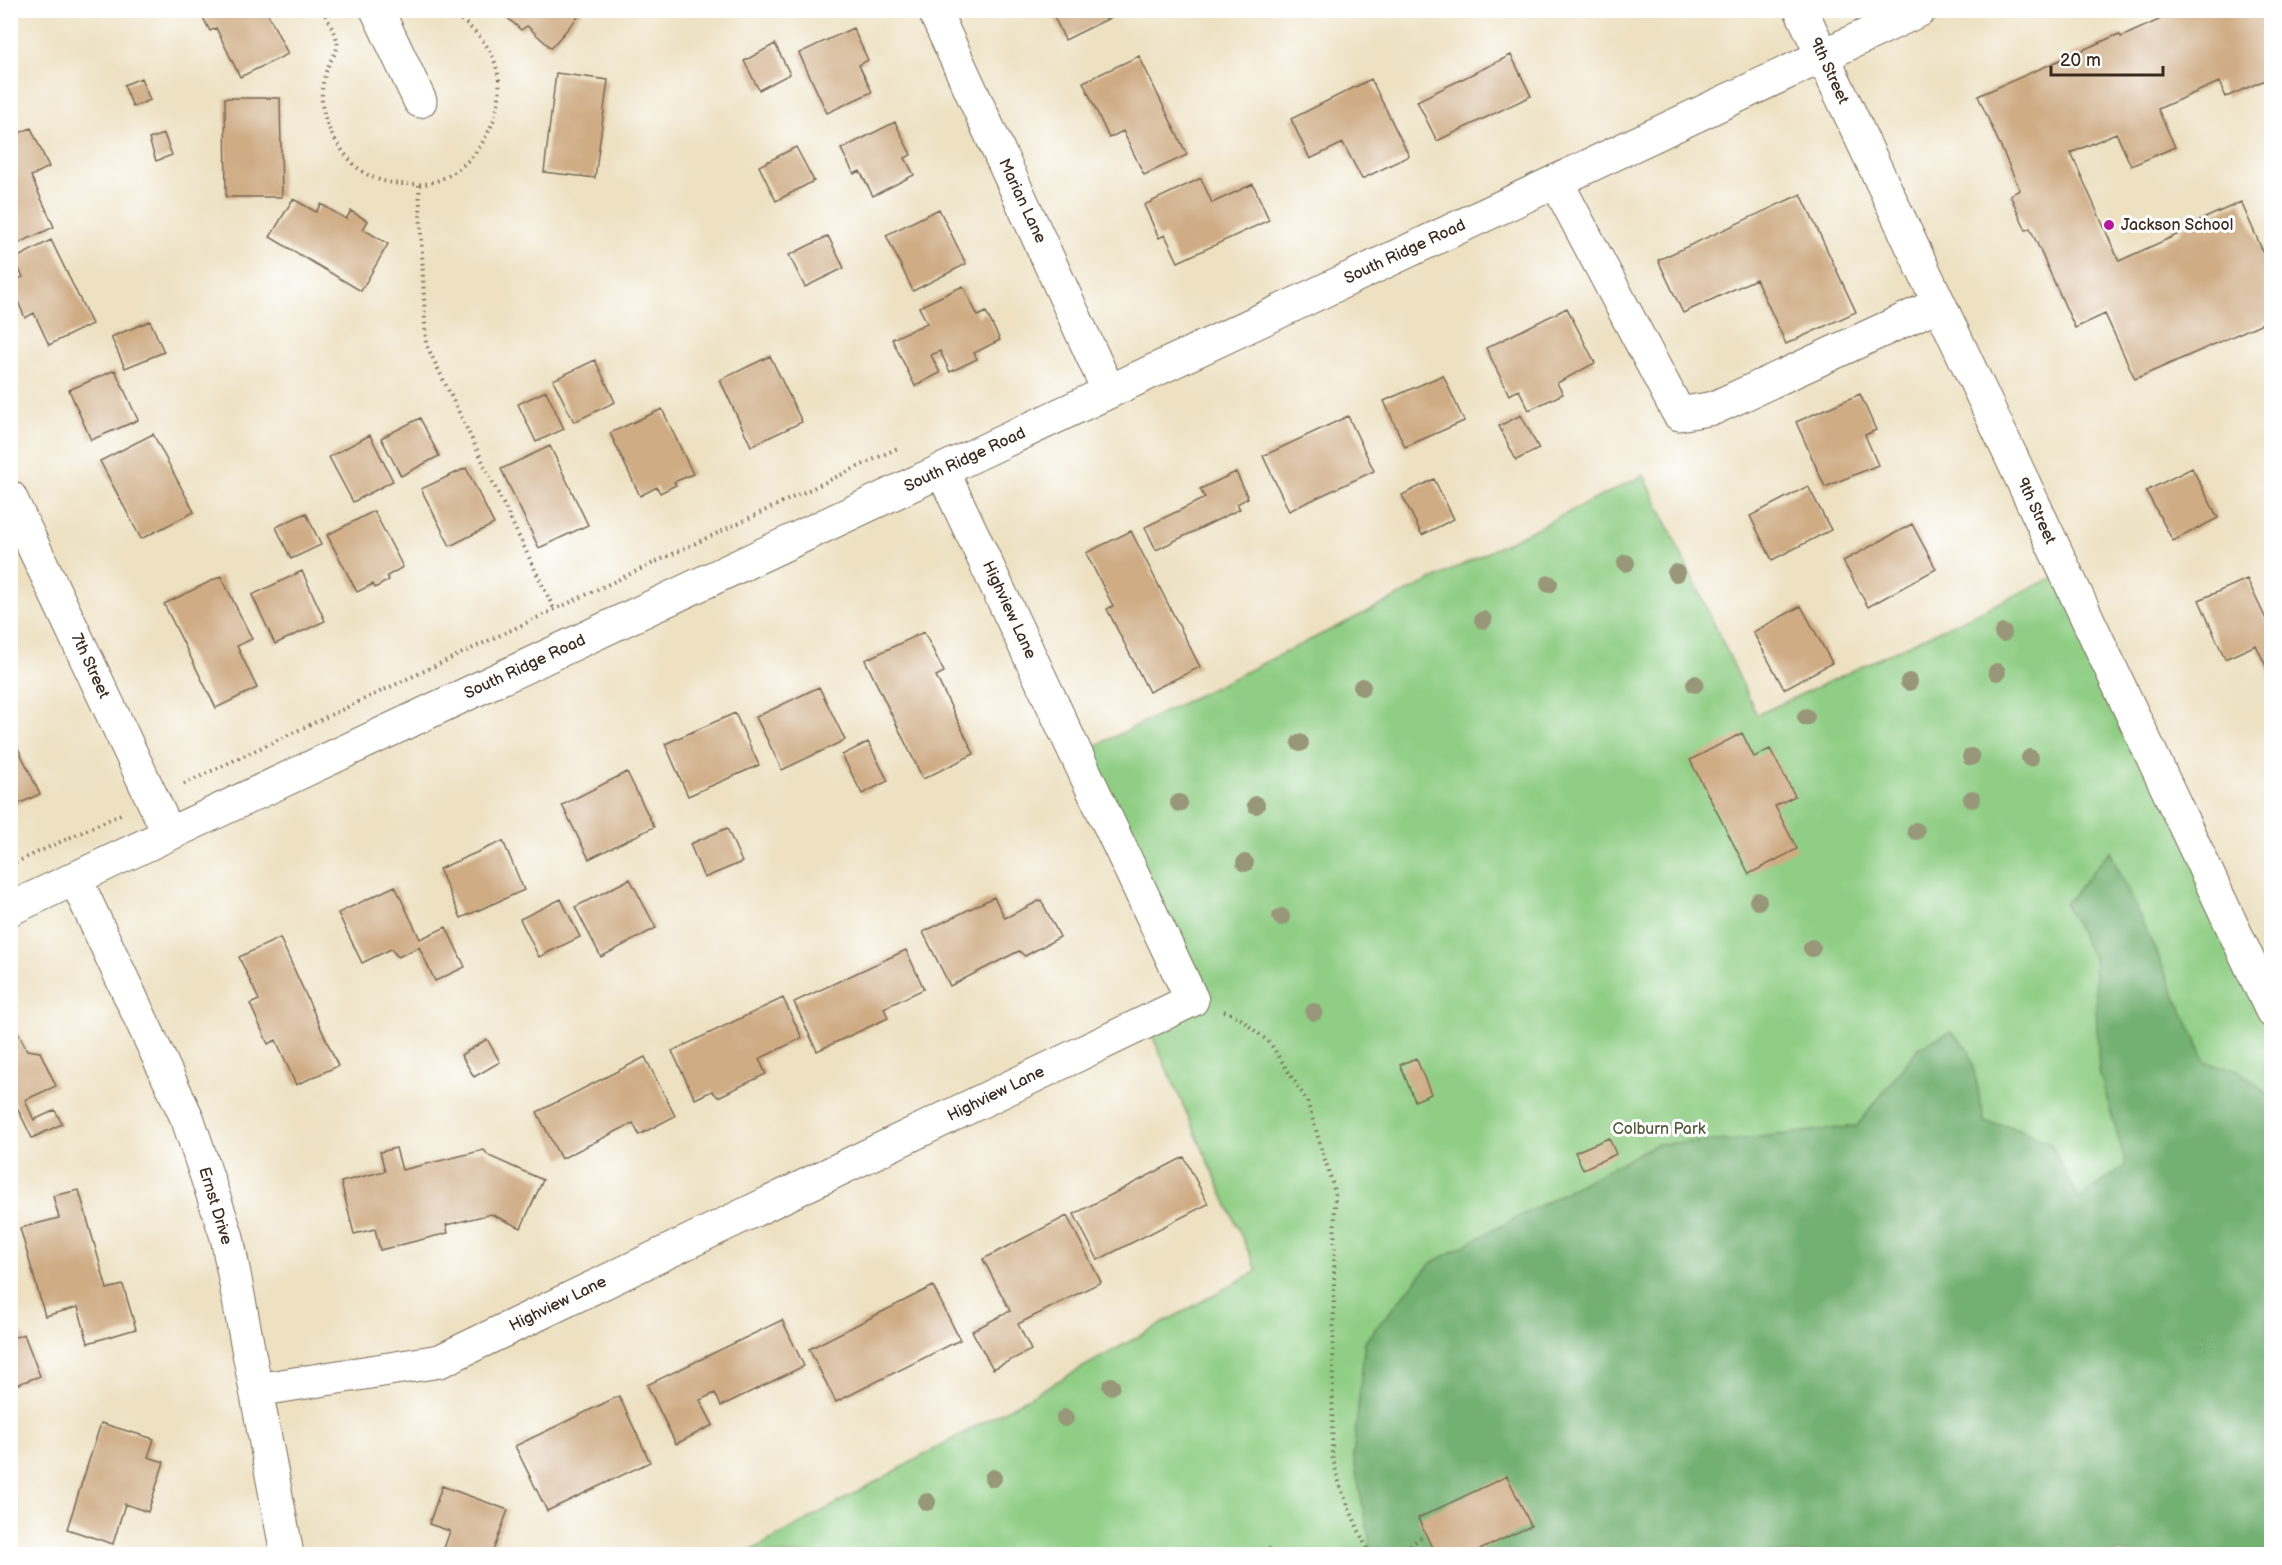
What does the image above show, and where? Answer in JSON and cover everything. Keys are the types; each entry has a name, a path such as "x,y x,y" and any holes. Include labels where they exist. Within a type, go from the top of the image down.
{"street":[{"path":"377,10 420,101"},
{"name":"Marian Lane","path":"934,10 1109,392"},
{"name":"9th Street","path":"1801,10 2271,1011"},
{"name":"South Ridge Road","path":"10,909 1920,10"},
{"path":"1556,181 1679,414 1714,408 1939,304"},
{"name":"Highview Lane","path":"256,1390 440,1361 1192,999 942,470"},
{"name":"7th Street","path":"10,498 169,834"},
{"name":"Ernst Drive","path":"75,878 188,1120 227,1237 287,1554"}],"path":[{"path":"419,185 426,344 554,609"},
{"path":"10,865 900,447"},
{"path":"1192,999 1237,1016 1270,1043 1307,1101 1335,1192 1332,1456 1341,1489 1369,1554"},
{"path":"1394,1554 1423,1537"},
{"path":"1268,1548 1275,1554"}],"green space":[{"name":"Colburn Park","path":"1644,475 1757,715 2065,572 2271,1011 2271,1554 745,1554 1257,1271 1146,1022 1192,1000 1077,755"},
{"path":"2110,851 2206,1063 2239,1070 2271,1096 2271,1554 1372,1554 1353,1456 1365,1341 1431,1263 1656,1144 1734,1140 1857,1126 1919,1047 1951,1032 1969,1049 1985,1122 2017,1128 2050,1143 2079,1199 2126,1165 2099,1071 2094,959 2065,904"}],"building":[{"path":"199,10 266,10 288,54 240,77 216,28 210,31"},
{"path":"499,10 584,10 551,48 527,26 521,30"},
{"path":"1051,10 1126,10 1065,40"},
{"path":"2181,10 2272,10 2272,77 2226,97 2219,82 2158,109 2175,147 2131,166 2116,133 2071,153 2119,261 2181,233 2180,229 2241,202 2272,272 2272,319 2135,379 2105,314 2075,328 2030,228 2026,230 2010,195 2020,190 1978,96 2119,34 2121,37"},
{"path":"853,28 868,60 859,65 872,92 827,113 799,53"},
{"path":"775,44 790,74 759,90 744,61"},
{"path":"1511,55 1531,96 1437,141 1417,101"},
{"path":"1139,56 1187,155 1144,175 1123,131 1109,138 1083,82"},
{"path":"556,73 608,80 595,178 544,172"},
{"path":"141,78 150,100 133,107 124,85"},
{"path":"1371,79 1409,156 1362,179 1343,143 1310,159 1291,119"},
{"path":"225,98 280,98 282,197 226,197"},
{"path":"895,122 911,155 905,158 914,175 873,196 860,171 854,174 841,149"},
{"path":"31,128 49,167 31,176 54,227 10,247 10,137"},
{"path":"164,134 172,155 156,161 149,139"},
{"path":"796,147 814,181 776,201 759,166"},
{"path":"1201,178 1212,203 1253,184 1269,220 1178,262 1165,235 1159,238 1144,205"},
{"path":"1801,194 1856,312 1786,344 1756,279 1683,313 1658,260"},
{"path":"293,199 316,212 321,204 346,219 351,211 368,221 363,229 388,244 361,291 270,237"},
{"path":"939,209 966,264 913,291 886,235"},
{"path":"828,236 844,268 805,287 789,255"},
{"path":"51,240 92,324 49,345 34,313 25,318 10,283 23,277 14,259"},
{"path":"963,286 978,316 986,312 1000,340 974,353 977,359 950,372 940,351 931,355 940,373 915,386 892,339 927,323 919,307"},
{"path":"1567,308 1595,363 1557,383 1563,394 1529,410 1519,390 1509,395 1486,348"},
{"path":"150,321 164,352 125,368 111,337"},
{"path":"770,356 802,422 751,446 720,380"},
{"path":"595,360 615,402 574,422 553,380"},
{"path":"115,370 138,420 91,440 69,390"},
{"path":"1443,375 1464,421 1405,447 1384,401"},
{"path":"546,391 564,429 536,442 518,404"},
{"path":"1860,394 1876,430 1865,435 1878,465 1825,487 1796,422"},
{"path":"662,409 693,474 674,482 676,485 660,493 657,487 640,496 610,433"},
{"path":"1521,415 1539,449 1516,460 1499,426"},
{"path":"1348,416 1374,471 1289,511 1263,456"},
{"path":"420,418 439,456 401,476 381,438"},
{"path":"153,434 194,512 141,539 100,461"},
{"path":"370,435 393,481 353,502 329,457"},
{"path":"550,446 588,525 539,548 501,469"},
{"path":"466,468 494,524 450,546 421,489"},
{"path":"2192,468 2218,518 2173,541 2146,491"},
{"path":"1236,472 1248,498 1237,504 1240,509 1156,550 1145,527 1205,498 1200,489"},
{"path":"1434,479 1454,519 1422,535 1402,495"},
{"path":"1808,486 1831,530 1772,560 1750,516"},
{"path":"374,511 403,567 387,576 389,580 375,588 373,584 357,592 327,535"},
{"path":"306,513 321,545 291,559 276,527"},
{"path":"1912,524 1936,569 1868,607 1843,561"},
{"path":"1131,531 1200,667 1149,692 1107,609 1113,606 1086,553"},
{"path":"302,571 325,621 275,644 252,595"},
{"path":"221,576 252,639 237,646 257,688 216,708 164,604"},
{"path":"2247,579 2272,632 2272,679 2256,645 2225,659 2199,600"},
{"path":"1801,606 1832,663 1784,689 1753,632"},
{"path":"924,632 944,672 936,676 974,754 923,779 865,660"},
{"path":"819,687 845,740 782,770 756,717"},
{"path":"735,713 759,765 688,796 665,744"},
{"path":"1742,733 1754,757 1770,749 1795,796 1775,806 1797,849 1749,874 1690,760"},
{"path":"13,738 40,794 10,808 10,739"},
{"path":"868,742 888,781 862,794 842,755"},
{"path":"627,772 654,827 589,859 562,805"},
{"path":"727,828 742,862 704,878 690,844"},
{"path":"503,841 524,890 461,918 439,869"},
{"path":"630,879 656,928 601,957 575,907"},
{"path":"395,886 420,939 446,927 465,967 435,981 419,947 398,957 391,949 362,963 338,913"},
{"path":"994,897 1005,918 1041,900 1060,937 1025,956 1019,951 950,986 923,932"},
{"path":"561,899 580,937 539,957 520,919"},
{"path":"280,938 338,1066 296,1085 276,1040 268,1044 250,1004 259,1000 239,957"},
{"path":"906,950 924,989 884,1008 888,1018 817,1051 794,1002"},
{"path":"783,998 802,1038 759,1059 766,1074 718,1097 712,1091 695,1099 672,1051"},
{"path":"18,1032 27,1050 40,1052 56,1086 25,1100 34,1120 55,1110 62,1124 32,1138 10,1093 10,1035"},
{"path":"487,1039 500,1062 474,1077 461,1055"},
{"path":"645,1057 675,1116 639,1135 633,1123 561,1159 537,1112"},
{"path":"1416,1058 1431,1094 1415,1101 1400,1065"},
{"path":"1609,1138 1616,1154 1583,1169 1575,1152"},
{"path":"396,1148 402,1170 484,1150 489,1156 543,1180 521,1228 491,1214 446,1225 448,1233 380,1250 375,1229 354,1234 341,1182 385,1171 380,1152"},
{"path":"1184,1157 1208,1204 1098,1260 1074,1214"},
{"path":"79,1190 107,1289 123,1285 136,1329 88,1343 78,1307 45,1316 20,1228 59,1218 53,1196"},
{"path":"1067,1216 1101,1282 1018,1324 1031,1350 993,1369 972,1331 1010,1311 983,1259"},
{"path":"933,1286 960,1340 836,1402 809,1349"},
{"path":"782,1320 804,1366 721,1406 715,1393 700,1400 713,1425 676,1444 647,1385"},
{"path":"24,1334 40,1376 10,1387 10,1339"},
{"path":"619,1396 650,1462 547,1511 515,1446"},
{"path":"101,1423 154,1439 148,1457 164,1462 148,1512 125,1504 113,1544 67,1529"},
{"path":"1507,1476 1531,1526 1471,1554 1435,1554 1418,1518"},
{"path":"442,1486 508,1510 492,1554 442,1554 450,1531 429,1524"}],"place":[{"name":"Jackson School","path":"2109,225"}]}
